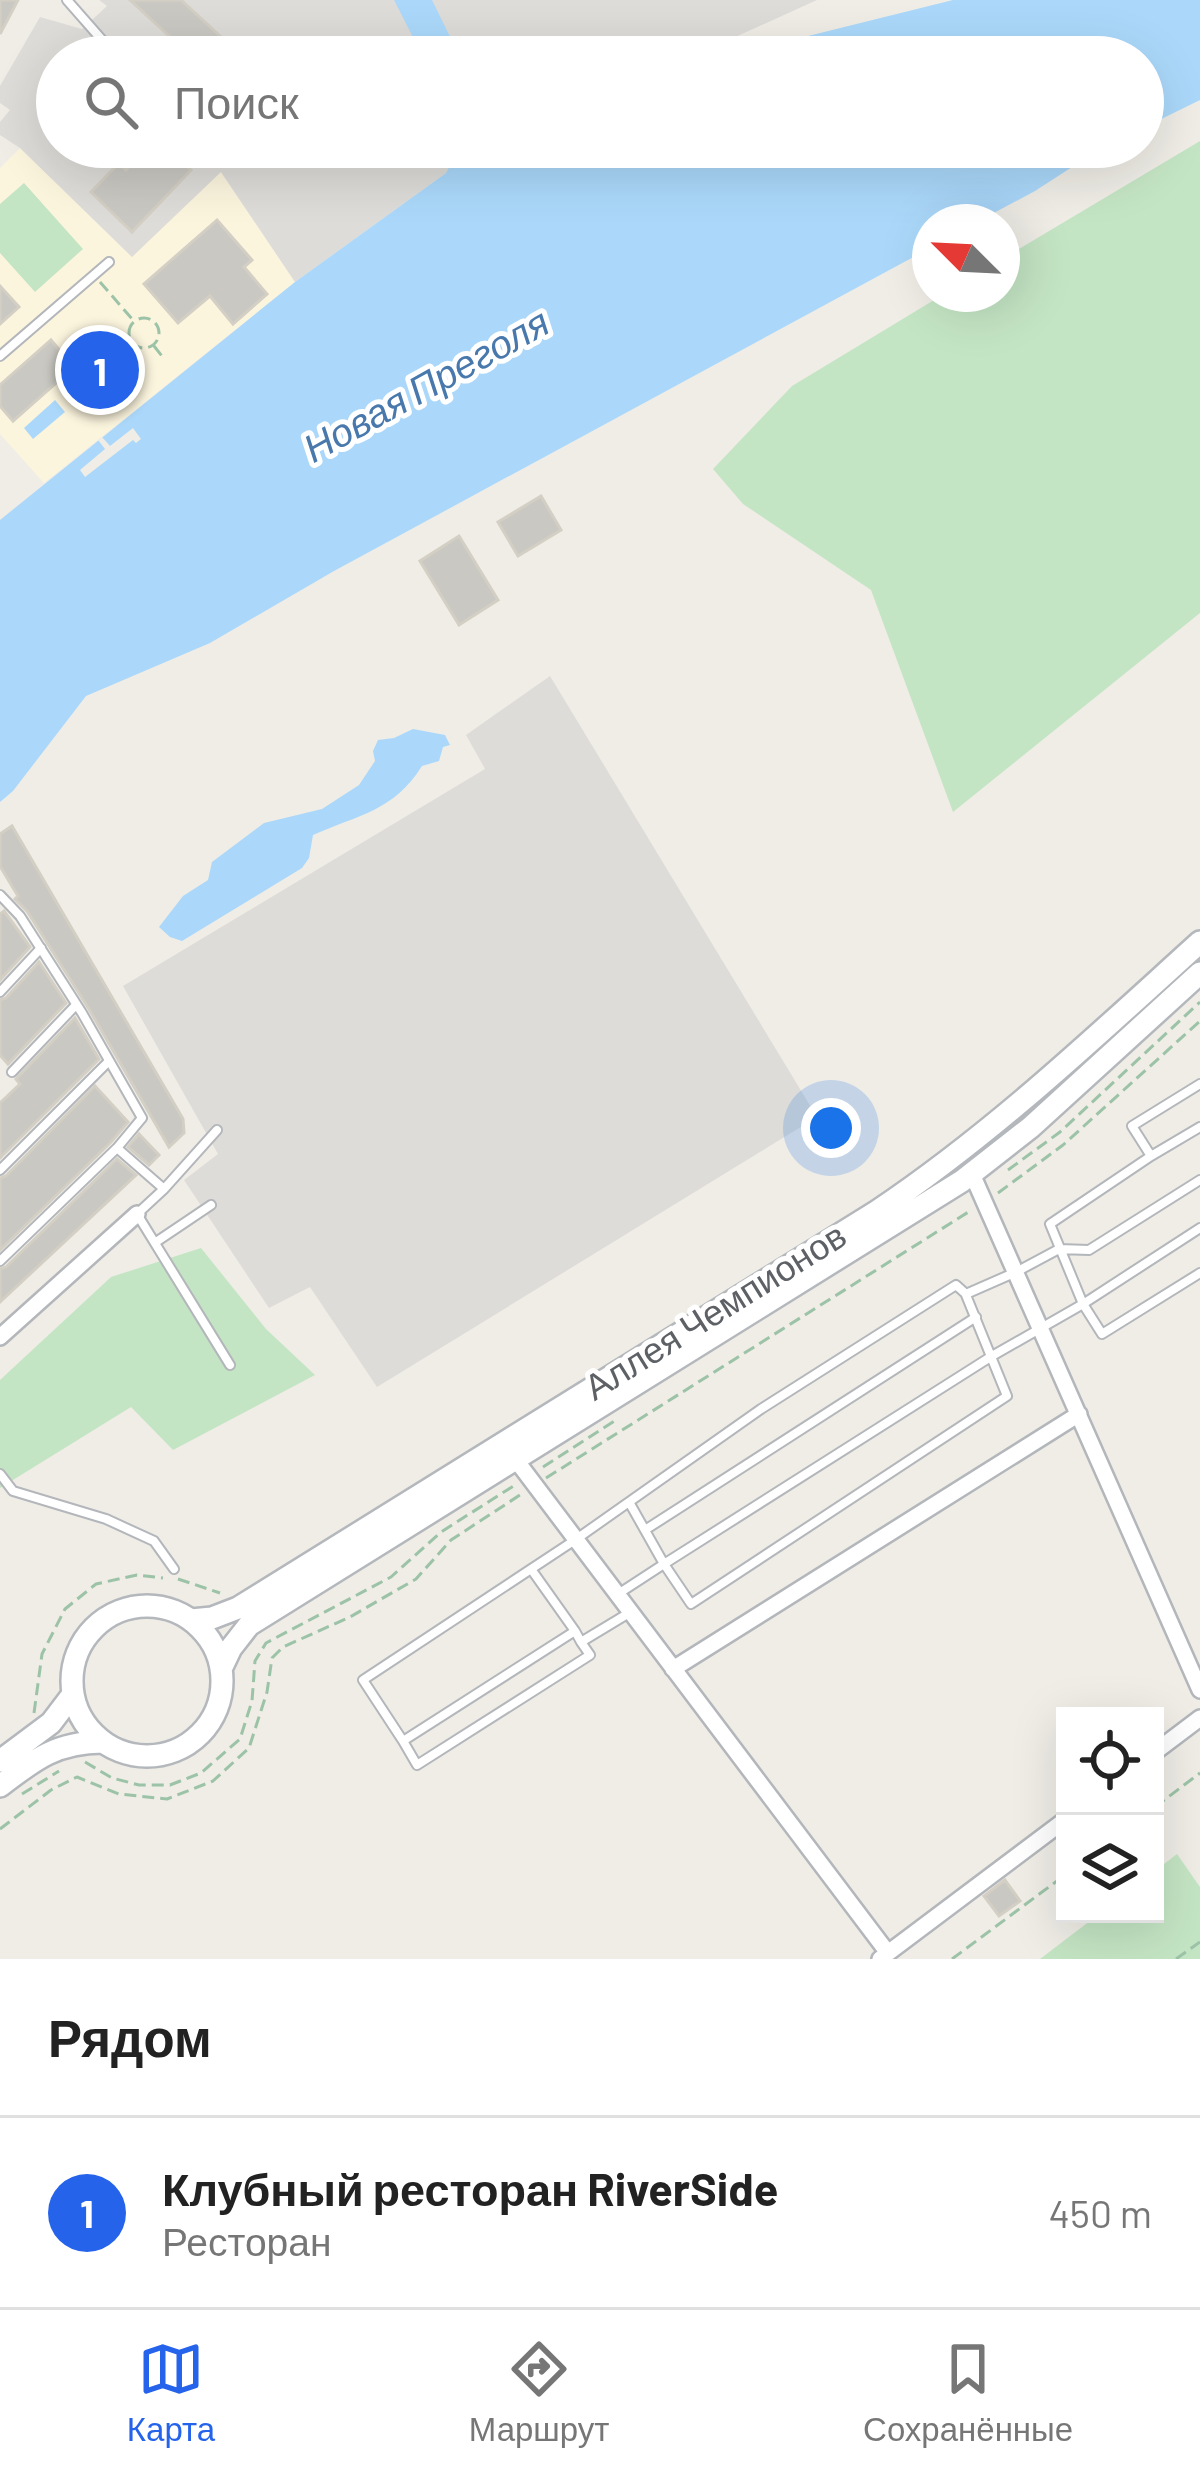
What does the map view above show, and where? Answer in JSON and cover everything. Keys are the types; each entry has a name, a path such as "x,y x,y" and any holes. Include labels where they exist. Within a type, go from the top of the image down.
{"main road":[{"name":"Аллея Чемпионов","path":"191,1620 238,1608 894,1200 1015,1109 1200,942"},
{"name":"Аллея Чемпионов","path":"7,1792 53,1750 103,1742 145,1756 187,1745 216,1712 221,1669 249,1625 526,1474 972,1174 1031,1127 1200,973"},
{"path":"103,1742 83,1721 73,1694 78,1650 107,1617 135,1607 164,1607 191,1620 211,1641 221,1669"},
{"path":"0,1761 51,1724 73,1694"}],"street":[{"path":"972,1174 1200,1690"},
{"path":"0,1336 137,1214"},
{"path":"674,1669 1079,1414"},
{"path":"526,1474 887,1957 1056,1827"},
{"path":"1164,1745 1200,1718"}],"lane":[{"path":"67,0 99,36"},
{"path":"0,356 109,262"},
{"path":"0,895 20,916 142,1118 0,1261"},
{"path":"0,992 40,948"},
{"path":"12,1072 76,1005"},
{"path":"0,1170 109,1061"},
{"path":"1151,1156 1132,1126 1200,1084"},
{"path":"1200,1127 1050,1224 1083,1304 1102,1334 1200,1273"},
{"path":"217,1130 137,1214 230,1366"},
{"path":"117,1148 164,1189"},
{"path":"966,1294 1059,1249 1089,1250 1200,1180"},
{"path":"156,1243 211,1205"},
{"path":"617,1594 1200,1228"},
{"path":"531,1569 590,1655 417,1765 363,1680 531,1569 575,1540 760,1409 956,1285 966,1294 1007,1396 691,1604 629,1502"},
{"path":"645,1530 976,1317"},
{"path":"0,1474 13,1491 106,1519 154,1541 174,1569"},
{"path":"581,1642 630,1612"},
{"path":"403,1741 575,1631"}],"path":[{"path":"94,275 134,321"},
{"path":"145,318 155,323 158,336 153,345 142,348 132,343 129,330 134,321 145,318"},
{"path":"153,345 166,360"},
{"path":"1006,1172 1060,1132 1200,1002"},
{"path":"0,1829 51,1790 77,1777 119,1795 167,1799 213,1781 249,1748 268,1692 272,1658 283,1646 350,1617 416,1579 451,1540 526,1474 985,1202 1063,1145 1200,1021"},
{"path":"86,1762 112,1778 139,1785 170,1785 201,1773 239,1739 251,1701 254,1661 266,1643 392,1577 441,1532 620,1418"},
{"path":"23,1720 35,1712 42,1654 64,1609 96,1584 137,1575 187,1580 224,1595"},
{"path":"7,1792 68,1766"},
{"path":"1164,1801 1200,1772"},
{"path":"952,1959 1056,1882"},
{"path":"1176,1959 1200,1942"}],"shaded area":[{"path":"99,0 817,0 737,36 36,36 36,164 0,135 0,122 10,110 0,103 0,86 40,17 82,29 107,6"},
{"path":"20,148 132,257 220,171 295,282 44,483 0,434 0,168"},
{"path":"41,168 464,168 446,173 295,282 221,172 132,257"},
{"path":"550,676 817,1117 377,1387 310,1287 269,1308 184,1180 218,1154 123,986 485,769 466,735"}],"green space":[{"path":"1200,141 1200,613 953,812 871,590 743,504 713,469 792,386 914,312 1020,312 1020,248 1155,168 1164,168 1164,162"},
{"path":"24,183 83,249 35,292 0,253 0,204"},
{"path":"201,1248 266,1329 315,1375 173,1450 131,1407 0,1488 0,1380 111,1277"},
{"path":"1177,1854 1200,1887 1200,1959 1040,1959 1087,1923 1164,1923 1164,1864"}],"water":[{"path":"394,0 432,0 450,36 412,36"},
{"path":"953,0 1200,0 1200,100 1164,118 1164,36 808,36"},
{"name":"Новая Преголя","path":"449,168 1071,168 1011,204 912,204 912,258 210,643 86,696 0,802 0,520 295,282"},
{"path":"55,400 65,412 33,439 24,428"},
{"path":"413,729 445,735 450,745 443,747 439,761 422,766 399,793 374,810 313,835 302,868 182,941 159,927 183,896 208,880 212,862 264,823 322,809 359,785 375,761 378,740"}],"pier":[{"path":"133,428 141,439 133,440 85,477 80,470 105,449 98,440 102,437 110,446"}],"building":[{"path":"0,0 18,0 0,34"},
{"path":"130,0 181,0 220,36 169,36"},
{"path":"114,168 191,170 132,232 91,192"},
{"path":"217,220 252,260 244,267 267,294 233,324 210,296 178,323 144,284"},
{"path":"0,286 19,307 0,324"},
{"path":"51,340 74,367 13,421 0,406 0,385"},
{"path":"106,344 124,365 91,394 73,373"},
{"path":"541,496 561,530 518,556 498,522"},
{"path":"459,536 498,600 459,625 420,561"},
{"path":"12,826 183,1119 184,1133 169,1147 89,1009 15,899 18,896 0,866 0,834"},
{"path":"4,911 30,947 0,980 0,914"},
{"path":"39,962 66,1003 8,1064 0,1055 0,1000"},
{"path":"75,1018 99,1059 0,1158 0,1103 20,1084 16,1079"},
{"path":"95,1086 128,1122 0,1250 0,1178"},
{"path":"139,1134 159,1155 149,1165 128,1147"},
{"path":"117,1159 136,1175 0,1302 0,1269"},
{"path":"1005,1880 1020,1901 999,1916 984,1896"}],"place":[{"name":"Клубный ресторан RiverSide","path":"100,370"}]}
